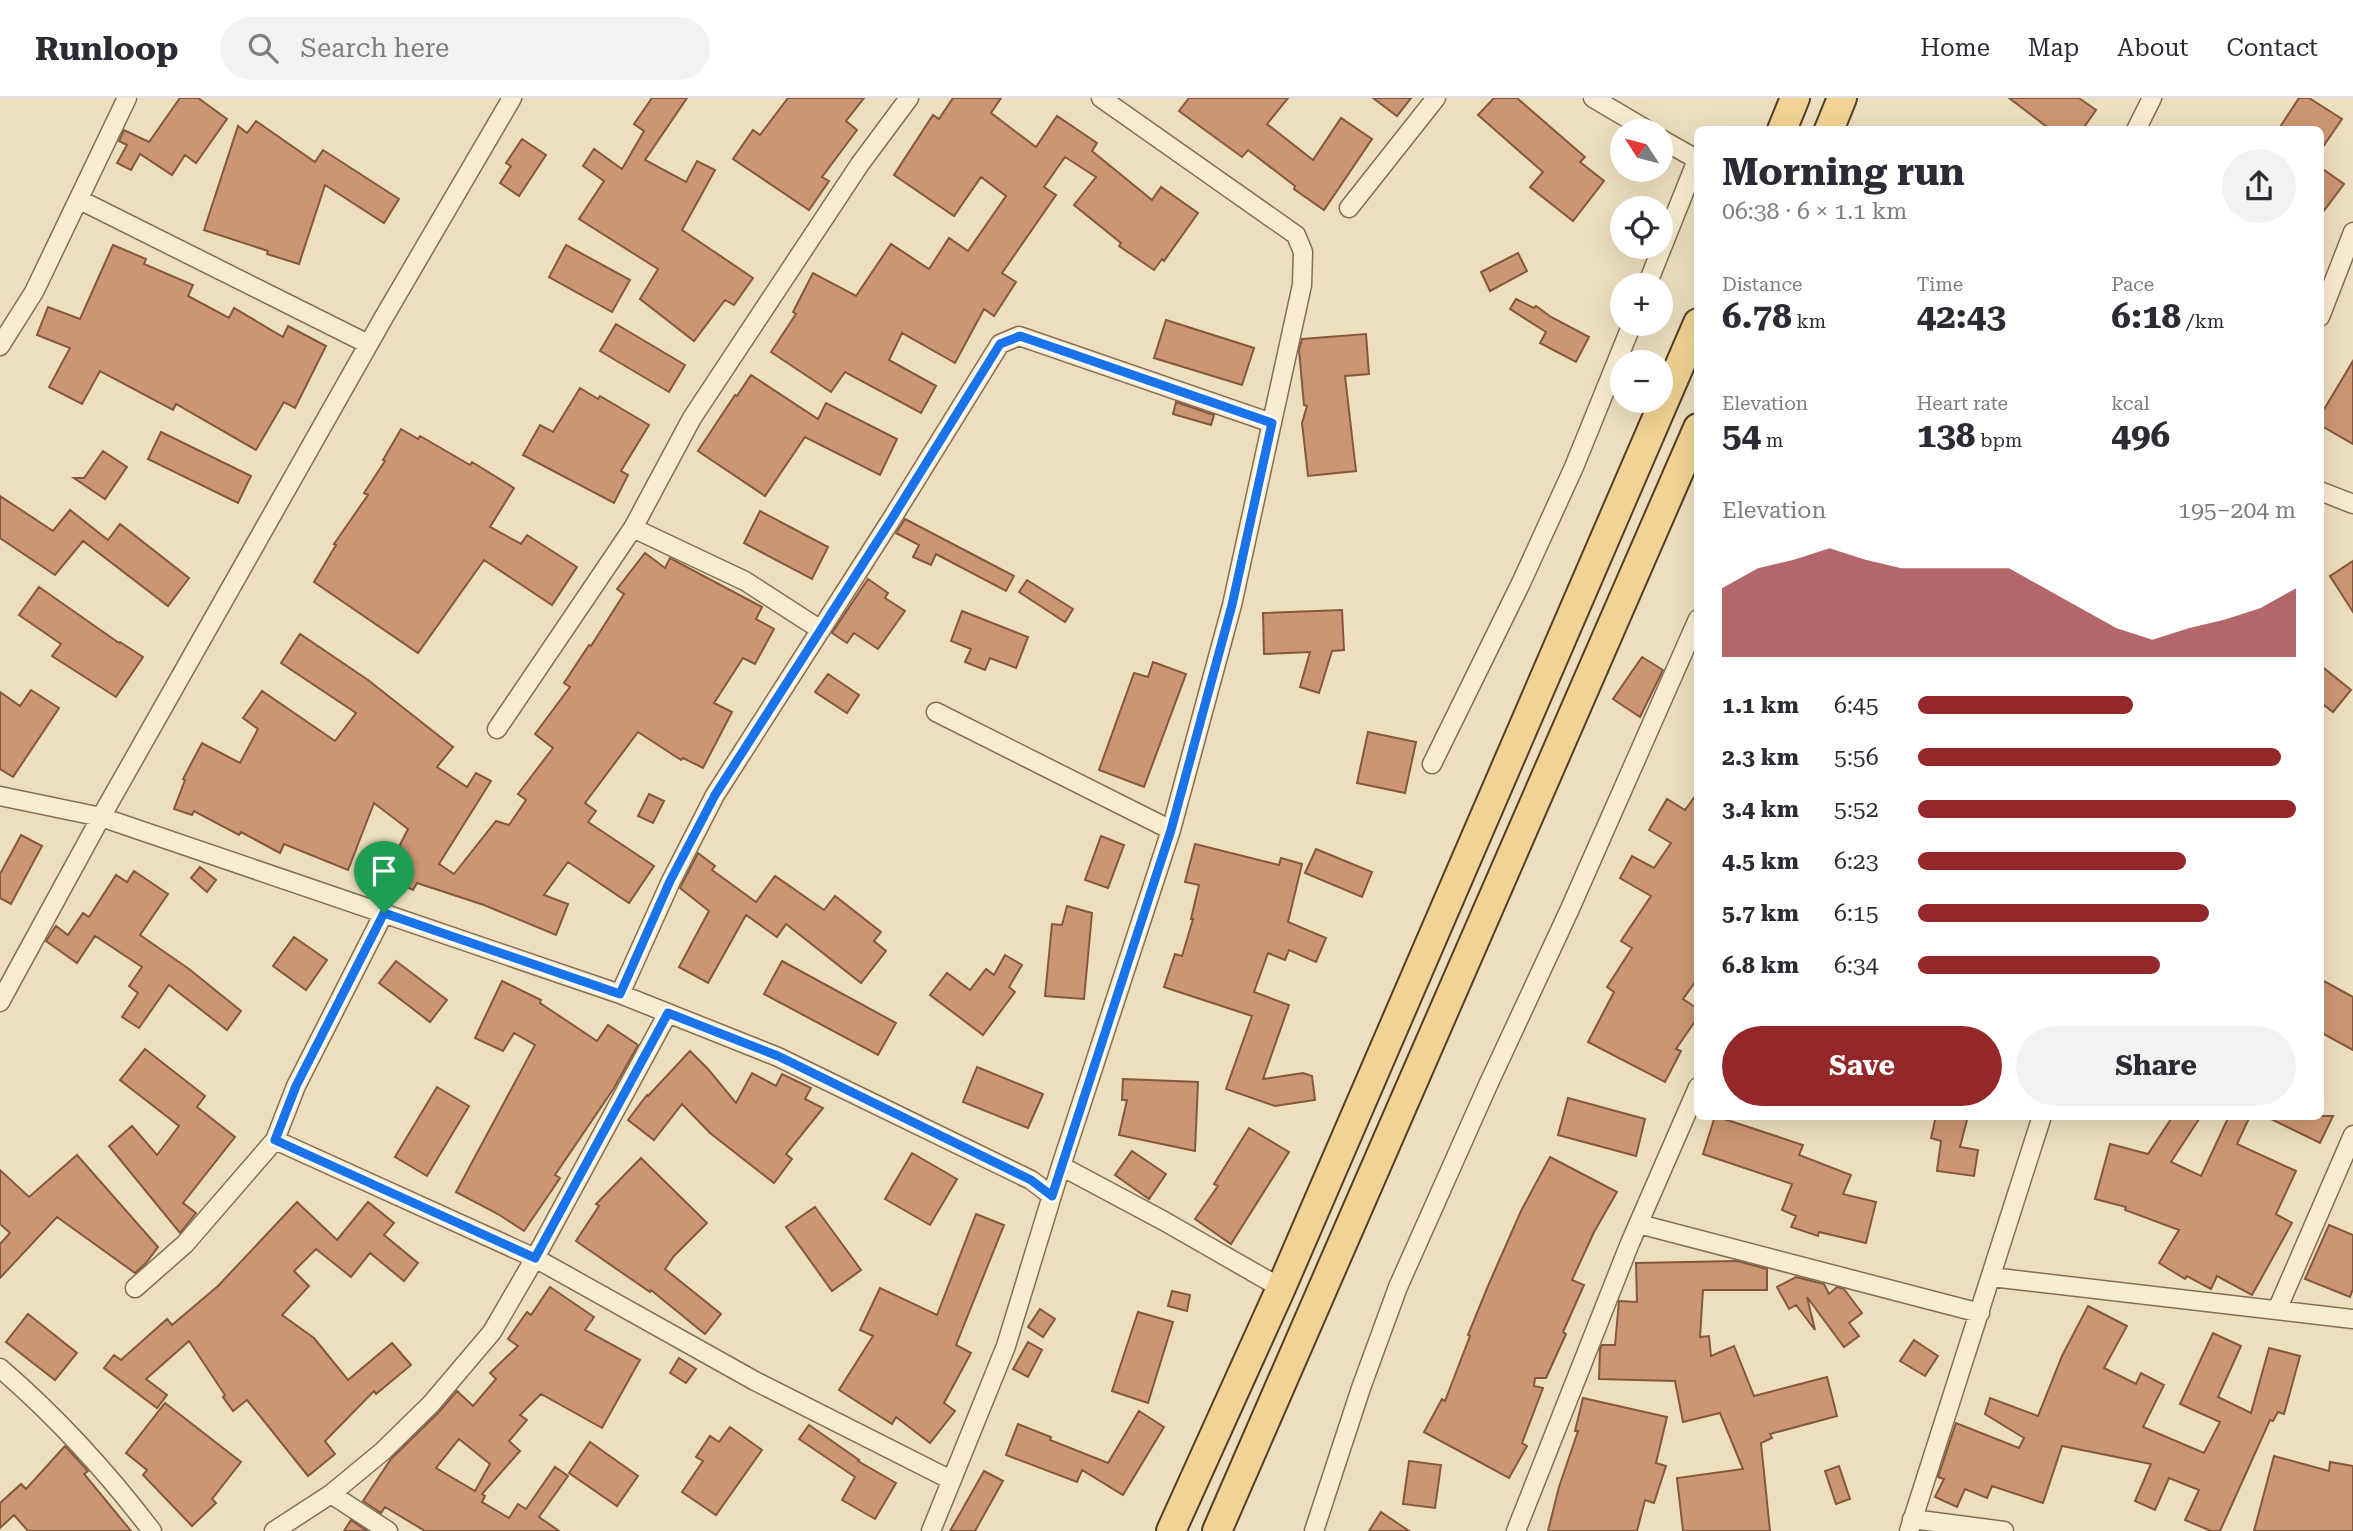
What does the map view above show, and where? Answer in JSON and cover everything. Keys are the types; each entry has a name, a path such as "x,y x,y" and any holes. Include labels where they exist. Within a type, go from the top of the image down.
{"main road":[{"path":"1784,126 1795,98"},
{"path":"1831,126 1842,98"},
{"path":"1171,1531 1281,1288 1694,332"},
{"path":"1217,1531 1694,437"}],"street":[{"path":"0,346 34,292 127,98"},
{"path":"0,1002 101,817 368,344 512,98"},
{"path":"497,729 634,528 692,418 860,164 909,98"},
{"path":"930,1531 1006,1346 1061,1166 1171,830 1232,605 1302,285 1303,252 1296,235 1101,98"},
{"path":"1349,208 1436,98"},
{"path":"1593,98 1628,119"},
{"path":"2138,126 2152,98"},
{"path":"1673,146 1694,158"},
{"path":"1652,273 1694,168"},
{"path":"80,200 368,344"},
{"path":"2324,307 2353,232"},
{"path":"620,994 670,881 715,795 1000,344 1020,336 1272,423"},
{"path":"1432,764 1521,583 1574,467 1627,336"},
{"path":"2324,493 2353,504"},
{"path":"634,528 745,581 821,630"},
{"path":"1314,1531 1361,1388 1398,1287 1694,628"},
{"path":"936,712 1171,830"},
{"path":"0,796 101,817 620,994 778,1056 1031,1180 1052,1196"},
{"path":"135,1288 185,1244 275,1140 296,1086 384,913"},
{"path":"274,1531 331,1493 383,1451 432,1404 492,1332 668,1013"},
{"path":"1517,1531 1639,1224 1694,1096"},
{"path":"2004,1531 1911,1525 2041,1120"},
{"path":"2277,1310 2353,1135"},
{"path":"275,1140 535,1258 755,1381 951,1480"},
{"path":"1061,1166 1281,1288"},
{"path":"1639,1224 1980,1313"},
{"path":"1991,1277 2353,1319"},
{"path":"0,1368 84,1449 126,1496 152,1531"},
{"path":"331,1493 388,1531"}],"building":[{"path":"180,98 198,98 227,119 196,163 185,155 172,175 140,154 131,170 117,163 127,145 119,141 124,130 149,142"},
{"path":"652,98 687,98 645,160 686,182 697,161 715,170 682,230 753,278 734,305 725,300 694,341 640,299 658,269 579,219 604,181 583,166 594,149 622,169 644,131 634,124"},
{"path":"788,98 864,98 846,121 857,130 822,177 829,181 809,210 733,159 753,130 760,135"},
{"path":"953,98 1001,98 991,113 1036,147 1057,116 1097,143 1092,151 1152,200 1161,187 1198,213 1164,261 1162,259 1154,270 1119,246 1121,243 1074,205 1096,177 1065,157 1044,187 1056,195 1002,273 1016,282 994,316 984,309 955,363 902,333 889,360 936,386 921,413 845,372 831,392 771,352 796,314 793,312 813,273 856,296 891,244 929,269 949,238 968,251 1006,196 981,177 954,216 894,175 933,115 939,119"},
{"path":"1189,98 1288,98 1267,124 1313,160 1341,118 1372,139 1324,210 1294,189 1295,186 1248,150 1242,157 1179,111"},
{"path":"1373,98 1411,98 1397,116"},
{"path":"1494,98 1517,98 1585,157 1580,162 1604,181 1573,221 1530,187 1543,172 1478,115"},
{"path":"2009,98 2079,98 2096,110 2085,126 2046,126"},
{"path":"2299,98 2309,98 2342,119 2324,145 2324,126 2281,126"},
{"path":"256,121 315,162 323,150 399,199 384,223 325,185 299,264 204,230 238,126 247,133"},
{"path":"522,139 546,155 519,196 500,183 511,166 506,163"},
{"path":"2324,170 2344,184 2324,211"},
{"path":"113,245 146,259 144,264 193,285 188,296 229,318 234,308 283,337 288,326 326,346 295,408 284,402 256,450 176,404 173,410 100,371 82,404 49,387 70,348 37,335 48,307 80,319"},
{"path":"566,245 630,280 612,312 549,277"},
{"path":"1518,253 1527,271 1490,291 1481,272"},
{"path":"1516,299 1534,308 1536,306 1589,337 1576,362 1540,343 1546,332 1510,309"},
{"path":"1166,320 1254,348 1242,385 1154,358"},
{"path":"616,324 685,365 669,392 600,351"},
{"path":"1366,334 1369,374 1345,376 1356,471 1308,476 1302,423 1307,406 1304,405 1299,350 1302,339"},
{"path":"2353,361 2353,444 2324,427 2324,409"},
{"path":"751,375 818,419 826,403 897,439 880,475 805,437 765,496 698,451"},
{"path":"580,388 598,399 600,396 649,425 621,471 628,475 614,503 523,455 540,425 553,432"},
{"path":"1176,402 1214,415 1211,425 1173,414"},
{"path":"401,429 418,439 420,436 470,465 472,462 514,488 490,527 521,544 527,535 577,567 552,605 484,560 418,653 314,582 336,545 334,544 368,495 364,493 385,461 383,460"},
{"path":"161,432 251,476 238,503 148,459"},
{"path":"103,451 127,467 105,499 74,478 84,478"},
{"path":"0,496 53,531 70,510 108,540 120,524 189,578 168,606 83,541 55,575 0,538"},
{"path":"760,511 828,547 812,579 744,543"},
{"path":"905,519 1014,576 1006,591 936,554 931,565 913,557 919,545 896,533"},
{"path":"645,553 665,568 670,558 762,607 756,619 774,629 755,664 743,658 714,703 732,712 703,768 683,758 681,760 638,732 585,803 596,811 588,822 654,866 629,903 568,862 544,895 568,904 556,935 484,905 417,883 413,890 384,876 408,829 374,803 348,870 284,844 280,853 194,811 192,815 174,809 185,780 183,779 202,743 240,763 258,729 243,718 262,691 335,741 356,713 281,663 300,634 368,680 453,747 437,767 467,787 476,773 491,781 439,864 454,874 496,821 509,825 526,800 518,794 553,748 535,734 570,687 564,683 624,594 617,589"},
{"path":"2353,561 2353,612 2330,576"},
{"path":"868,579 888,593 885,598 905,611 878,649 854,633 847,643 832,633"},
{"path":"1027,580 1073,609 1065,622 1019,592"},
{"path":"39,587 143,657 116,697 52,656 61,644 19,615"},
{"path":"1342,610 1344,650 1332,651 1319,693 1300,687 1310,652 1264,654 1263,613"},
{"path":"962,611 1028,637 1016,668 990,658 985,670 965,662 971,649 951,641"},
{"path":"1642,657 1663,670 1640,717 1613,699"},
{"path":"1153,662 1186,674 1144,787 1099,770 1134,673 1148,677"},
{"path":"2324,668 2351,690 2333,712 2324,705"},
{"path":"828,674 859,695 847,713 815,692"},
{"path":"31,690 59,708 13,777 0,769 0,692 20,706"},
{"path":"1368,732 1416,742 1405,793 1357,783"},
{"path":"649,794 664,801 653,823 638,816"},
{"path":"1694,798 1694,984 1683,999 1694,1006 1694,1023 1676,1049 1681,1051 1665,1082 1588,1042 1614,992 1607,987 1632,948 1621,941 1651,896 1620,878 1632,856 1654,868 1671,843 1649,830 1667,799 1685,810"},
{"path":"21,835 42,846 11,904 0,898 0,874"},
{"path":"1101,836 1124,845 1108,888 1085,880"},
{"path":"1195,844 1279,865 1281,858 1302,864 1288,922 1326,938 1316,962 1289,950 1285,960 1268,953 1254,992 1289,1005 1263,1079 1303,1073 1312,1076 1315,1100 1275,1106 1226,1089 1252,1016 1164,987 1175,954 1182,956 1193,919 1199,885 1185,882"},
{"path":"1316,849 1372,872 1362,897 1305,873"},
{"path":"698,853 715,866 712,870 756,902 775,876 824,910 835,896 881,932 874,941 886,951 861,983 786,924 777,937 746,915 708,983 679,967 709,911 680,888"},
{"path":"200,867 216,880 207,892 191,878"},
{"path":"134,871 168,894 140,935 189,969 241,1011 227,1030 169,985 139,1028 122,1017 138,993 129,986 142,967 95,936 77,963 46,941 56,926 68,935 83,913 89,917 116,875 127,882"},
{"path":"1067,906 1092,913 1084,999 1045,996 1052,924 1062,925"},
{"path":"294,937 327,960 306,990 273,966"},
{"path":"1005,955 1022,965 1009,987 1015,992 983,1035 930,995 947,973 970,990 986,969 994,975"},
{"path":"396,961 447,1000 430,1022 379,983"},
{"path":"782,961 896,1023 878,1055 764,994"},
{"path":"502,981 541,1000 540,1003 597,1041 608,1025 638,1045 614,1088 555,1175 560,1178 524,1231 456,1192 535,1045 514,1033 503,1051 475,1038"},
{"path":"2324,981 2353,997 2353,1050 2324,1034"},
{"path":"145,1049 205,1096 197,1107 235,1137 183,1203 196,1213 180,1233 109,1146 132,1126 157,1155 179,1126 120,1080"},
{"path":"690,1051 736,1103 752,1073 776,1086 782,1074 811,1088 805,1099 823,1108 786,1154 792,1159 774,1183 710,1133 682,1104 654,1140 628,1120 647,1095"},
{"path":"977,1067 1043,1094 1028,1128 963,1102"},
{"path":"1123,1079 1198,1082 1195,1151 1119,1135 1127,1100 1122,1100"},
{"path":"437,1087 469,1106 427,1176 395,1157"},
{"path":"1568,1098 1645,1119 1636,1156 1558,1135"},
{"path":"2324,1116 2333,1116 2320,1143 2273,1120 2324,1120"},
{"path":"1714,1120 1727,1120 1803,1145 1799,1155 1851,1175 1843,1194 1876,1202 1866,1243 1819,1232 1818,1236 1791,1227 1796,1216 1782,1210 1792,1184 1703,1154"},
{"path":"1935,1120 1967,1120 1960,1147 1978,1150 1974,1176 1937,1171 1941,1141 1931,1138"},
{"path":"2170,1120 2198,1120 2171,1162 2201,1176 2227,1120 2248,1120 2237,1144 2296,1171 2276,1214 2292,1223 2252,1295 2217,1276 2211,1289 2187,1276 2185,1279 2159,1263 2179,1230 2125,1210 2126,1207 2095,1199 2110,1144 2148,1154"},
{"path":"1249,1128 1289,1152 1231,1244 1195,1219 1218,1186 1214,1184"},
{"path":"1132,1151 1166,1174 1149,1199 1115,1175"},
{"path":"912,1153 957,1179 930,1225 885,1199"},
{"path":"77,1155 158,1247 135,1273 57,1217 0,1278 0,1244 10,1233 0,1224 0,1170 29,1197"},
{"path":"1550,1157 1617,1192 1594,1232 1572,1280 1584,1285 1546,1378 1535,1378 1534,1386 1543,1388 1522,1443 1527,1446 1509,1478 1424,1432 1442,1399 1445,1401 1488,1286 1521,1211"},
{"path":"641,1158 707,1223 674,1256 665,1269 721,1314 705,1334 651,1290 650,1292 576,1241 599,1206 596,1204"},
{"path":"297,1202 337,1240 368,1202 394,1223 384,1235 418,1263 404,1281 370,1253 351,1277 316,1249 294,1271 309,1286 282,1315 314,1338 348,1380 392,1343 411,1365 376,1394 374,1391 325,1441 335,1454 308,1476 247,1400 233,1411 189,1341 146,1379 167,1395 157,1408 104,1368 114,1355 121,1360 167,1319 172,1325 218,1286"},
{"path":"815,1207 861,1270 832,1291 786,1227"},
{"path":"976,1214 1004,1225 956,1345 971,1353 944,1403 955,1411 930,1443 896,1417 892,1424 839,1390 873,1336 860,1330 880,1288 937,1315"},
{"path":"2329,1225 2353,1235 2353,1289 2350,1297 2305,1279"},
{"path":"1737,1261 1767,1269 1767,1290 1703,1290 1700,1337 1709,1336 1711,1356 1734,1346 1754,1396 1827,1377 1837,1416 1770,1434 1772,1438 1761,1443 1770,1531 1683,1531 1677,1478 1743,1469 1720,1413 1683,1422 1675,1381 1599,1379 1600,1349 1602,1345 1615,1345 1619,1301 1637,1302 1636,1263"},
{"path":"1796,1277 1824,1284 1829,1294 1837,1287 1844,1289 1862,1313 1849,1323 1859,1336 1844,1347 1807,1297 1815,1330 1796,1305 1789,1309 1777,1287"},
{"path":"550,1287 594,1317 585,1330 640,1360 602,1428 541,1394 520,1415 527,1420 509,1441 520,1451 482,1494 485,1496 482,1502 509,1518 518,1504 526,1509 555,1467 568,1476 539,1517 559,1531 425,1531 385,1507 381,1513 363,1501 391,1459 457,1391 473,1406 496,1379 490,1373 518,1346 508,1339 527,1312 531,1315","holes":["459,1439 490,1464 475,1491 436,1468"]},
{"path":"1172,1291 1190,1295 1187,1311 1168,1306"},
{"path":"2088,1306 2127,1326 2104,1368 2136,1384 2141,1373 2164,1385 2143,1427 2204,1453 2220,1422 2180,1404 2213,1333 2241,1346 2218,1397 2251,1413 2269,1348 2300,1356 2284,1414 2278,1412 2273,1421 2270,1420 2220,1531 2211,1531 2185,1520 2199,1490 2169,1478 2155,1510 2135,1501 2151,1464 2062,1446 2043,1503 1992,1486 1987,1498 1965,1489 1957,1507 1935,1497 1944,1479 1938,1477 1956,1423 2019,1448 2024,1438 1985,1414 1990,1398 2038,1416 2062,1356"},
{"path":"1040,1309 1055,1319 1043,1337 1028,1327"},
{"path":"1138,1312 1173,1322 1148,1403 1112,1391"},
{"path":"28,1314 77,1353 55,1380 6,1342"},
{"path":"1914,1340 1938,1356 1925,1376 1900,1361"},
{"path":"1028,1342 1042,1350 1028,1377 1013,1369"},
{"path":"679,1358 696,1369 686,1383 670,1373"},
{"path":"1583,1398 1667,1417 1656,1463 1666,1466 1654,1503 1645,1500 1637,1531 1548,1531 1559,1487 1578,1431 1575,1431"},
{"path":"165,1403 241,1462 212,1499 216,1503 192,1526 143,1475 147,1470 126,1453"},
{"path":"1139,1411 1164,1427 1123,1495 1082,1470 1077,1482 1006,1455 1018,1424 1108,1463"},
{"path":"809,1425 858,1461 896,1483 875,1519 842,1500 855,1477 799,1439"},
{"path":"730,1427 762,1450 716,1515 682,1492 703,1461 696,1457 710,1436 719,1442"},
{"path":"590,1442 638,1476 617,1506 569,1473"},
{"path":"65,1446 88,1471 84,1474 131,1531 28,1531 14,1515 0,1528 0,1503 21,1484 26,1489"},
{"path":"2274,1456 2329,1471 2330,1462 2353,1466 2353,1531 2254,1531"},
{"path":"1409,1461 1441,1465 1435,1508 1403,1504"},
{"path":"1839,1466 1850,1499 1836,1504 1825,1471"},
{"path":"984,1471 1003,1481 975,1531 950,1531"},
{"path":"1381,1512 1409,1531 1369,1531"},
{"path":"351,1520 367,1531 344,1531"}],"route":[{"path":"1020,336 1272,423 1232,605 1171,830 1052,1196 1031,1180 778,1056 668,1013 535,1258 275,1140 296,1086 384,913 620,994 670,881 715,795 1000,344 1020,336"}]}
